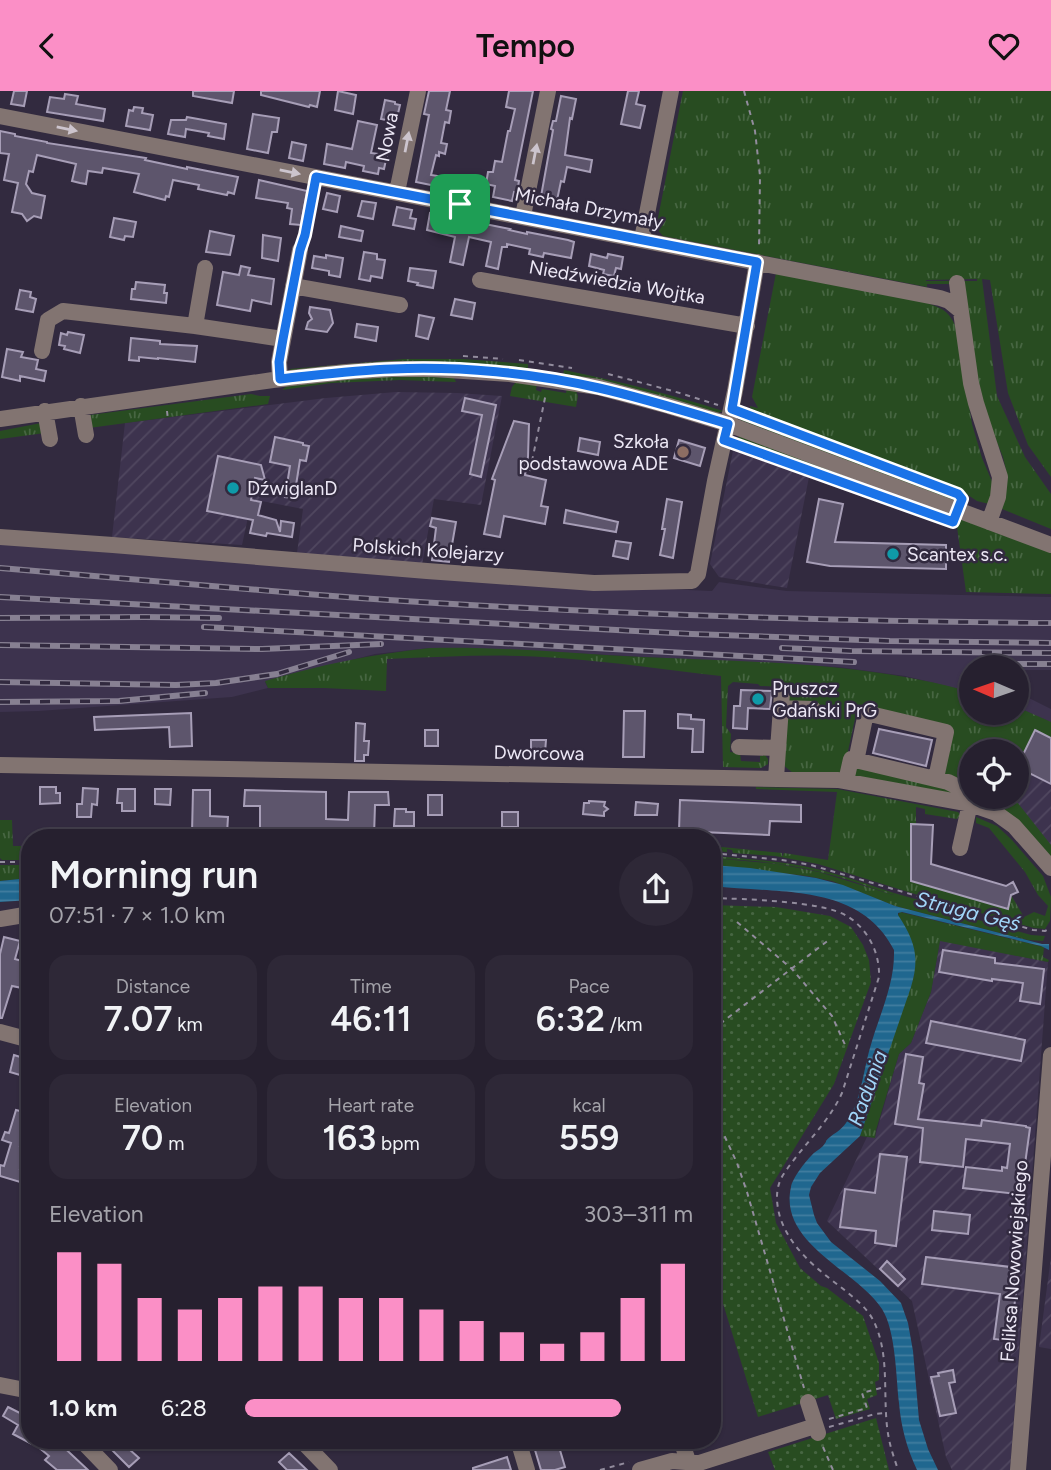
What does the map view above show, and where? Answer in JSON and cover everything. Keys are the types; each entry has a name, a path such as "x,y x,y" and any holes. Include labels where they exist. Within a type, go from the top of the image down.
{"street":[{"name":"Nowa","path":"397,192 416,91"},
{"path":"523,216 548,91"},
{"path":"642,239 671,91"},
{"name":"Michała Drzymały","path":"0,116 940,298 960,310"},
{"path":"280,379 279,362 300,250"},
{"path":"728,424 759,262"},
{"path":"195,326 205,268"},
{"name":"Niedźwiedzia Wojtka","path":"480,280 747,326"},
{"path":"957,283 976,403 1000,477 998,497 989,522"},
{"path":"293,286 400,305"},
{"path":"42,351 48,320 63,311 283,339"},
{"path":"0,419 346,372 433,369 491,372 598,387 728,424 960,504 989,522 1051,545"},
{"path":"81,406 86,435"},
{"path":"46,411 50,439"},
{"name":"Polskich Kolejarzy","path":"0,537 580,582 692,581 698,574 728,424"},
{"path":"776,778 782,701 813,709"},
{"path":"856,761 866,713 946,732 936,778"},
{"path":"739,747 778,748"},
{"path":"846,781 851,759 936,778 959,788"},
{"name":"Dworcowa","path":"0,765 776,778 846,781 959,802"},
{"path":"960,848 970,809"},
{"name":"Dworcowa","path":"983,809 1003,817 1014,826 1051,868"},
{"path":"0,919 21,916"},
{"path":"0,1032 21,1038"},
{"name":"Feliksa Nowowiejskiego","path":"1018,1470 1043,1255 1051,1055"},
{"path":"0,1385 21,1389"},
{"path":"640,1470 672,1461 690,1466 816,1429 808,1402"},
{"path":"90,1449 110,1470"},
{"path":"310,1449 330,1470"},
{"path":"521,1449 527,1470"},
{"path":"684,1449 690,1466"}],"path":[{"path":"744,91 755,131 760,176 759,262"},
{"path":"300,250 316,177"},
{"path":"453,355 504,359"},
{"path":"515,360 576,369"},
{"path":"601,373 673,391 728,424 761,452"},
{"path":"530,471 547,387"},
{"path":"167,411 168,420"},
{"path":"728,424 958,494 960,504"},
{"path":"721,854 811,865 1033,930 1045,931 1051,927"},
{"path":"0,862 21,862"},
{"path":"721,899 801,904 847,916 871,941 878,957 879,977 842,1093 836,1107 783,1175 779,1183 777,1206 789,1236 802,1253 818,1270 855,1299 871,1317 879,1334 885,1370 889,1440 898,1470"},
{"path":"737,922 792,969 832,1016 846,1047"},
{"path":"721,1023 830,939"},
{"path":"721,1128 747,1192 808,1402"},
{"path":"833,1470 816,1429 867,1408 862,1393 886,1387"}],"shaded area":[{"path":"396,392 502,396 481,505 434,499 422,565 297,553 303,509 252,499 242,545 112,537 125,423"},
{"path":"733,451 809,477 787,588 719,577 710,564"},
{"path":"0,543 524,583 712,591 719,582 787,591 1051,597 1051,670 1029,670 1029,655 959,655 959,689 905,676 838,667 430,648 375,654 265,682 268,688 232,697 0,712"},
{"path":"1029,698 1051,709 1051,722 1029,712"},
{"path":"1029,712 1051,722 1051,854 1008,809 1029,809 1029,739 971,739 971,725 1029,725"},
{"path":"940,940 1048,962 1010,1470 952,1470 946,1457 912,1301 827,1221 867,1137 875,1137 899,1054 911,1043 931,992"},
{"path":"1051,1257 1051,1349 1039,1347"}],"green space":[{"path":"683,91 1051,91 1051,477 1028,445 1008,393 990,280 982,279 997,396 1025,457 1051,494 1051,529 1002,509 1007,485 1006,470 978,387 963,281 977,279 926,280 953,281 953,284 927,284 927,287 663,236 656,228"},
{"path":"776,273 925,302 947,313 956,327 972,424 993,484 989,504 977,501 956,487 751,411 750,406 758,408 752,397"},
{"path":"404,359 463,359 528,364 528,370 289,369"},
{"path":"564,370 644,388 723,411 715,414 563,375"},
{"path":"395,375 454,378 456,382 400,380 332,383 282,390 288,385"},
{"path":"516,382 537,383 536,390 541,392 542,389 566,393 567,388 576,391 576,407 510,396"},
{"path":"251,394 270,396 268,404 89,428 90,415"},
{"path":"738,416 955,497 958,499 957,503 740,420"},
{"path":"41,423 45,433 0,439 0,431"},
{"path":"739,437 844,474 850,481 734,439"},
{"path":"960,517 1051,552 1051,594 966,592 957,527"},
{"path":"430,648 510,649 767,662 849,669 959,689 959,725 1029,725 1029,712 1051,722 1051,738 1035,730 1029,742 1029,739 959,739 959,786 946,777 942,768 951,726 858,705 845,765 839,775 793,773 783,765 790,705 786,687 733,682 728,686 726,727 731,734 730,752 740,753 741,761 760,762 760,756 765,755 768,764 761,768 723,767 721,676 580,660 495,656 387,659 386,691 268,688 265,681 388,653"},
{"path":"855,766 950,787 959,794 959,797 851,776"},
{"path":"756,789 837,789 958,812 960,815 957,819 925,814 925,809 916,807 916,824 911,825 911,881 1007,909 1011,895 1024,917 1034,912 1045,916 1048,906 1038,895 1025,872 989,828 976,823 976,817 997,826 1043,876 1051,897 1050,921 1045,929 1034,928 818,864 775,856 733,853 727,849 727,852 721,852 721,847 782,853 782,857 784,853 828,860 837,792"},
{"path":"995,809 1023,809 1051,845 1051,860"},
{"path":"0,820 12,820 13,846 21,846 21,860 0,858"},
{"path":"721,857 767,861 808,867 894,893 893,895 807,869"},
{"path":"721,859 778,864 819,872 1031,935 1045,936 1043,941 1028,940 895,906 832,881 721,866"},
{"path":"0,865 21,865 21,879 0,881"},
{"path":"721,905 776,907 830,916 851,927 863,945 869,960 871,982 834,1084 770,1188 776,1223 800,1268 863,1316 879,1363 879,1380 875,1382 877,1395 867,1399 870,1409 836,1419 828,1395 758,1417 721,1297"},
{"path":"900,912 1044,947 1043,957 1049,960 1048,962 940,941 931,992 911,1043 899,1054 875,1138 860,1136 914,975 911,941 898,915"},
{"path":"876,1418 889,1470 775,1470 768,1452"}],"water":[{"name":"Radunia","path":"721,866 816,878 843,885 895,906 1049,944 1049,950 898,913 914,949 915,967 911,987 860,1136 820,1173 809,1195 817,1223 831,1242 880,1281 901,1303 913,1351 919,1420 938,1470 917,1470 910,1454 901,1421 893,1342 882,1309 871,1295 808,1241 796,1225 790,1207 791,1187 796,1175 812,1155 844,1125 855,1106 889,988 894,950 879,928 860,912 814,895 721,887"},
{"path":"21,879 21,901 0,902 0,881"}],"building":[{"path":"14,91 27,91 24,106 11,104"},
{"path":"193,91 234,91 232,103 193,96"},
{"path":"261,91 320,91 317,107 309,107 261,95"},
{"path":"338,91 356,95 353,114 335,110"},
{"path":"429,91 450,91 446,110 451,111 449,123 445,122 441,143 447,144 445,154 439,152 439,156 436,155 431,175 438,176 436,186 416,182 429,115 424,114"},
{"path":"509,91 533,91 515,180 519,181 517,193 514,192 512,201 493,197 495,186 486,184 488,172 493,172 495,161 502,162 510,131 515,109 506,107"},
{"path":"628,91 639,91 636,104 645,106 640,128 621,124"},
{"path":"65,94 78,96 76,104 105,109 103,121 47,112 50,97 64,99"},
{"path":"561,96 576,99 572,119 570,118 565,155 592,160 590,172 567,167 556,205 540,202 553,130 551,129 553,121 556,121"},
{"path":"385,100 400,105 396,122 381,119"},
{"path":"134,107 143,108 142,113 153,115 150,130 126,126 129,110 133,111"},
{"path":"253,114 279,118 277,132 272,132 268,153 247,149"},
{"path":"187,117 226,124 224,139 186,129 185,137 168,134 171,120 186,120"},
{"path":"358,121 377,125 371,153 387,155 384,169 379,168 378,174 363,171 364,166 346,162 345,168 324,164 327,144 352,149"},
{"path":"0,131 47,143 146,158 145,160 187,169 238,177 234,194 228,192 227,195 198,189 199,185 173,180 169,197 166,196 165,200 134,192 139,174 103,168 102,173 88,171 86,184 80,183 72,181 76,164 37,155 33,172 29,171 26,184 32,193 45,196 41,218 34,216 27,221 22,214 12,212 18,183 4,180 9,154 0,153"},
{"path":"292,142 306,145 303,161 289,158"},
{"path":"259,180 307,191 301,225 290,224 292,209 287,208 288,203 256,198"},
{"path":"327,193 340,196 337,212 323,209"},
{"path":"362,201 376,203 373,219 358,216"},
{"path":"397,207 412,210 410,218 416,219 414,229 393,225"},
{"path":"430,213 568,240 574,242 571,258 544,253 543,257 529,254 530,249 507,244 507,247 502,247 498,269 486,266 491,242 469,237 463,265 450,262 455,237 427,230"},
{"path":"114,218 136,222 133,237 125,236 124,240 110,237"},
{"path":"341,226 363,231 361,241 339,237"},
{"path":"210,231 234,236 230,255 206,252"},
{"path":"263,235 281,238 278,261 262,258"},
{"path":"364,252 377,254 377,259 385,260 382,278 371,276 370,281 359,279"},
{"path":"591,254 607,258 608,254 623,257 621,269 616,268 614,276 603,274 604,270 589,266"},
{"path":"326,255 343,258 340,277 329,275 329,271 312,268 314,256 326,258"},
{"path":"241,266 250,268 248,275 274,279 271,304 252,300 250,311 217,305 223,272 239,275"},
{"path":"410,268 436,271 433,288 408,281"},
{"path":"136,282 165,285 166,303 131,299"},
{"path":"20,290 31,292 30,297 36,299 33,312 16,309"},
{"path":"455,299 475,303 472,319 451,315"},
{"path":"310,307 330,310 333,323 327,332 306,329 312,319"},
{"path":"419,315 434,318 428,339 416,336"},
{"path":"357,324 378,327 376,341 355,337"},
{"path":"68,332 84,335 80,353 59,345 61,333 67,335"},
{"path":"131,338 160,341 160,344 197,346 195,362 139,357 139,361 129,360"},
{"path":"7,349 23,352 21,357 38,360 36,369 46,371 44,381 20,376 20,381 2,377"},
{"path":"465,398 496,405 481,477 470,474 482,415 462,411"},
{"path":"514,421 529,424 525,475 546,480 541,506 548,507 545,524 504,516 500,537 484,534 495,480 492,479"},
{"path":"275,437 309,446 306,461 300,460 294,498 285,497 290,466 270,462"},
{"path":"580,438 600,442 598,455 578,451"},
{"path":"679,440 705,448 700,466 674,458"},
{"name":"DźwiglanD","path":"218,456 261,465 265,480 255,478 251,500 261,502 258,515 276,520 280,532 281,521 294,523 292,537 250,533 253,520 207,511"},
{"path":"667,499 682,502 673,558 660,555"},
{"path":"819,499 843,504 835,542 946,545 946,569 830,566 807,562"},
{"path":"566,510 618,522 616,532 564,523"},
{"path":"432,518 456,522 449,562 432,560 436,528 430,526"},
{"path":"616,541 631,543 628,559 613,556"},
{"name":"Pruszcz Gdański PrG","path":"741,690 772,691 770,709 748,708 747,729 733,728 734,706 740,706"},
{"path":"624,711 645,711 644,757 623,757"},
{"path":"191,713 192,746 170,747 169,727 95,730 94,717"},
{"path":"678,714 704,720 703,752 692,752 693,729 678,728"},
{"path":"356,723 365,724 364,741 369,741 368,755 364,755 364,761 355,761"},
{"path":"879,729 932,740 926,766 873,753"},
{"path":"425,730 438,730 438,746 425,746"},
{"path":"1035,730 1051,738 1051,784 1029,773 1029,742"},
{"path":"531,740 546,740 545,753 531,752"},
{"path":"40,787 56,787 56,793 60,793 60,803 40,804"},
{"path":"83,788 98,789 97,805 92,804 91,817 77,817 77,804 82,804"},
{"path":"118,789 135,789 135,811 122,811 122,803 117,803"},
{"path":"155,789 171,789 170,805 155,804"},
{"path":"193,790 210,790 210,816 228,817 227,829 192,829"},
{"path":"245,790 326,792 326,819 348,820 349,792 388,792 389,805 375,805 374,829 260,828 260,806 244,806"},
{"path":"428,795 442,795 442,815 428,815"},
{"path":"680,800 801,805 801,822 770,821 769,835 721,833 721,829 679,829"},
{"path":"605,802 604,806 608,809 604,816 583,814 584,803"},
{"path":"636,802 658,804 657,815 635,815"},
{"path":"395,809 414,812 414,826 394,826"},
{"path":"502,812 518,812 518,827 502,827"},
{"path":"911,824 933,825 931,864 1006,886 1013,882 1018,892 1011,895 1008,909 911,881"},
{"path":"4,937 20,941 15,959 21,961 21,988 12,986 2,1018 0,1018 0,954"},
{"path":"943,950 995,958 995,963 1044,969 1040,1004 1020,1001 1023,983 939,972"},
{"path":"931,1021 1025,1040 1021,1061 926,1043"},
{"path":"906,1054 923,1057 919,1083 924,1084 918,1119 981,1126 982,1120 1030,1128 1021,1193 963,1188 966,1167 1002,1171 1002,1167 1007,1168 1010,1144 966,1139 963,1167 920,1162 923,1128 895,1124"},
{"path":"14,1055 21,1057 21,1075 10,1072"},
{"path":"21,1107 21,1182 0,1176 0,1165 4,1166 11,1143 2,1140 5,1132 9,1133 16,1110 20,1111"},
{"path":"880,1154 907,1157 896,1246 875,1243 876,1231 840,1227 845,1189 875,1193"},
{"path":"934,1211 970,1215 968,1234 932,1230"},
{"path":"926,1257 1019,1268 1010,1341 994,1339 1000,1294 922,1284"},
{"path":"887,1261 905,1279 898,1286 880,1269"},
{"path":"953,1370 955,1382 949,1383 956,1413 940,1416 931,1377"},
{"path":"8,1407 21,1414 21,1438 13,1434 18,1425 3,1416"},
{"path":"41,1449 66,1449 88,1470 57,1470 45,1460 49,1456"},
{"path":"111,1449 129,1449 139,1458 129,1467"},
{"path":"535,1449 560,1449 565,1467 541,1470"},
{"path":"289,1453 307,1470 287,1470 279,1462"},
{"path":"507,1457 511,1470 473,1470 473,1468"}],"railway":[{"path":"0,568 359,598 532,608 878,621 1051,623"},
{"path":"0,597 692,634 1051,643"},
{"path":"0,618 219,618"},
{"path":"204,627 854,662"},
{"path":"0,645 262,649 381,644"},
{"path":"782,648 1051,653"},
{"path":"0,682 176,685 216,683 277,674 349,652"},
{"path":"1029,664 1051,664"},
{"path":"0,702 119,701 205,693"}],"place":[{"name":"Szkoła podstawowa ADE","path":"683,452"},
{"name":"DźwiglanD","path":"233,488"},
{"name":"Scantex s.c.","path":"893,554"},
{"name":"Pruszcz Gdański PrG","path":"758,699"}],"route":[{"path":"316,177 460,204 757,262 732,409 958,494 962,499 953,522 724,440 728,424 598,387 510,374 433,369 346,372 280,379 279,362 283,339 316,177"}],"water label":[{"name":"Struga Gęś","path":"968,911"}]}
